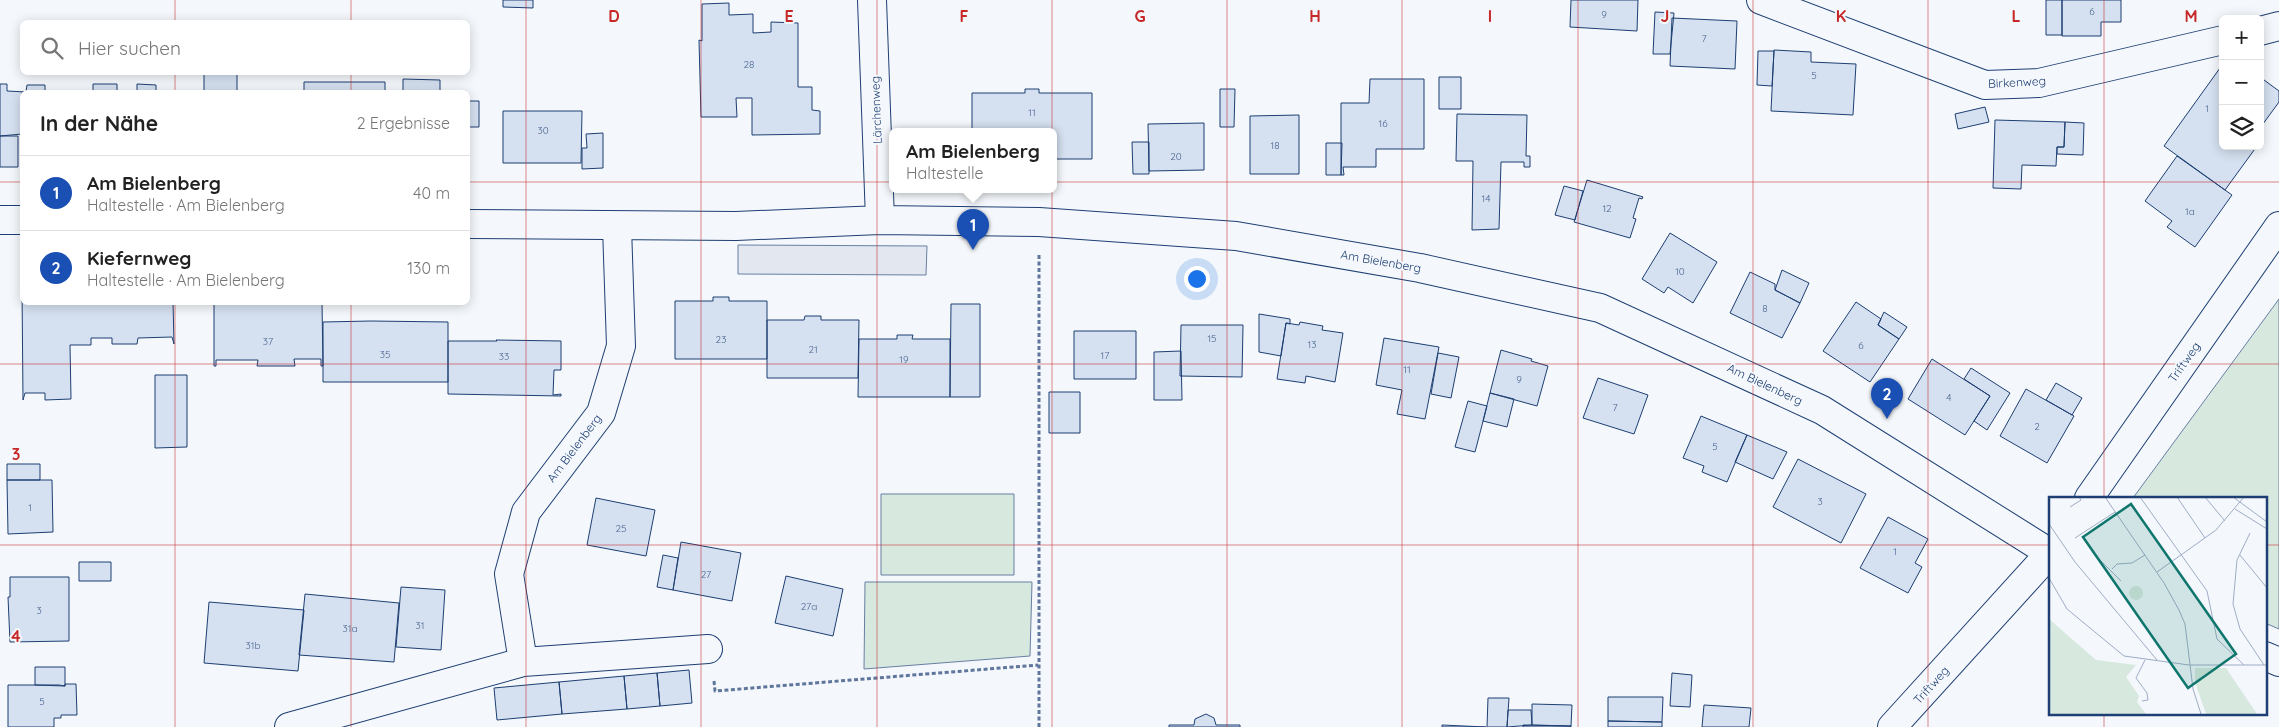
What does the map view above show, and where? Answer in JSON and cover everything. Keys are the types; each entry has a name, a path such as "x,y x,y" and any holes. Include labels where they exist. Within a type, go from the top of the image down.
{"street":[{"name":"Lärchenweg","path":"872,0 880,220"},
{"name":"Birkenweg","path":"1761,0 1985,85 2039,83 2219,41"},
{"path":"2264,30 2279,26"},
{"path":"0,220 20,220"},
{"name":"Am Bielenberg","path":"470,224 617,227 736,226 880,220 1039,222 1236,236 1420,268 1600,308 1822,410 2049,552"},
{"name":"Triftweg","path":"2090,497 2279,226"},
{"name":"Am Bielenberg","path":"524,662 509,574 526,512 601,414 621,346 617,227"},
{"name":"Triftweg","path":"1892,727 2049,554"},
{"path":"289,727 524,662 708,649"},
{"path":"2266,656 2279,662"}],"path":[{"path":"1039,222 1038,665 1040,727"},
{"path":"708,649 715,691 1038,665"}],"shaded area":[{"path":"738,245 927,246 926,275 738,274"},
{"path":"2279,299 2279,629 2266,623 2266,497 2134,497"},
{"path":"881,494 1014,494 1014,575 881,575"},
{"path":"865,582 1032,582 1030,656 864,669"}],"building":[{"path":"503,0 533,0 533,8 503,7"},
{"path":"1571,0 1638,0 1637,31 1570,27"},
{"path":"2046,0 2062,0 2062,35 2046,35"},
{"path":"2062,0 2121,0 2121,22 2101,22 2101,36 2062,36"},
{"path":"729,3 729,15 753,14 753,33 771,32 771,22 798,23 798,87 812,87 812,110 820,111 820,134 752,135 752,98 736,98 737,117 701,117 699,40 702,41 702,4"},
{"path":"1655,12 1674,13 1670,54 1653,54"},
{"path":"1672,18 1737,21 1735,69 1670,66"},
{"path":"1774,50 1811,52 1811,62 1856,64 1853,115 1771,111"},
{"path":"1758,51 1774,51 1772,86 1757,85"},
{"path":"2219,69 2219,150 2254,150 2225,190 2164,146"},
{"path":"204,75 237,75 237,90 204,90"},
{"path":"1439,77 1461,77 1461,109 1439,109"},
{"path":"403,79 440,80 440,90 403,90"},
{"path":"1370,79 1424,79 1424,149 1376,149 1376,167 1343,167 1344,175 1341,175 1341,103 1369,103"},
{"path":"2264,80 2279,91 2279,102 2264,123"},
{"path":"304,82 385,82 385,90 304,90"},
{"path":"0,84 7,84 7,91 20,92 20,134 0,136"},
{"path":"93,84 117,84 117,90 93,90"},
{"path":"137,84 156,85 156,90 137,90"},
{"path":"27,85 45,85 45,90 26,90"},
{"path":"1025,89 1039,89 1039,93 1092,93 1092,159 1057,159 1057,128 972,128 972,93 1025,93"},
{"path":"1220,89 1235,89 1234,127 1220,127"},
{"path":"470,101 479,101 479,127 470,127"},
{"path":"1985,107 1989,122 1958,129 1955,114"},
{"path":"503,111 582,111 581,163 503,163"},
{"path":"1457,114 1527,115 1526,156 1530,156 1530,167 1524,167 1524,162 1501,162 1499,229 1472,230 1473,161 1456,161"},
{"path":"1299,115 1299,174 1250,174 1250,116"},
{"path":"1995,120 2065,122 2064,147 2057,147 2056,166 2022,165 2021,189 1993,188"},
{"path":"2065,122 2084,123 2083,155 2057,154 2057,147 2064,147"},
{"path":"1204,123 1204,170 1149,171 1148,124"},
{"path":"603,133 603,168 582,169 582,148 587,148 586,134"},
{"path":"0,136 18,136 18,167 0,167"},
{"path":"1132,142 1149,142 1149,174 1133,174"},
{"path":"1326,143 1342,143 1341,175 1326,175"},
{"path":"2177,156 2232,195 2195,247 2167,227 2172,221 2145,201"},
{"path":"1587,180 1643,197 1642,199 1639,198 1633,218 1636,219 1630,238 1574,222"},
{"path":"1564,186 1583,191 1575,220 1555,215"},
{"path":"1670,233 1717,262 1693,303 1668,287 1664,293 1642,279"},
{"path":"1782,270 1809,283 1800,303 1775,290"},
{"path":"1750,272 1775,284 1775,290 1800,303 1782,338 1730,313"},
{"path":"713,297 729,297 729,301 767,301 767,359 675,359 675,301 713,301"},
{"path":"1856,302 1881,319 1878,325 1899,339 1870,382 1823,351"},
{"path":"951,304 980,304 980,397 950,397"},
{"path":"22,305 173,305 174,344 172,337 138,338 137,344 112,344 112,338 91,338 91,345 70,345 71,399 45,400 45,393 25,393 23,400"},
{"path":"214,305 322,305 323,366 321,366 321,359 294,359 295,366 257,366 258,360 216,360 216,366 214,366"},
{"path":"1884,312 1907,327 1899,339 1878,325"},
{"path":"1259,314 1290,319 1290,324 1286,323 1281,356 1259,352"},
{"path":"805,316 821,316 821,320 859,320 858,378 767,378 767,320 804,320"},
{"path":"323,322 448,322 448,382 323,382"},
{"path":"1300,322 1323,326 1322,330 1343,333 1335,382 1306,376 1305,383 1277,379 1286,323 1299,325"},
{"path":"1181,325 1243,325 1242,377 1180,376"},
{"path":"1074,331 1136,331 1136,379 1074,379"},
{"path":"897,335 913,335 912,339 950,339 950,397 858,397 859,339 897,339"},
{"path":"1384,338 1439,347 1425,419 1397,414 1402,390 1376,385"},
{"path":"448,341 561,341 561,370 554,370 553,395 561,394 561,396 448,394"},
{"path":"1501,350 1548,366 1537,406 1490,393"},
{"path":"1181,351 1182,400 1154,400 1154,352"},
{"path":"1438,353 1459,357 1451,398 1431,394"},
{"path":"1932,359 1990,396 1965,435 1908,399"},
{"path":"1971,368 2010,393 1987,430 1974,421 1990,396 1964,379"},
{"path":"155,375 187,375 187,447 155,448"},
{"path":"1598,378 1648,395 1634,434 1583,418"},
{"path":"2056,383 2082,398 2072,415 2046,400"},
{"path":"2026,389 2074,416 2047,463 2000,436"},
{"path":"1049,392 1080,392 1080,433 1049,433"},
{"path":"1490,393 1514,399 1507,427 1483,421"},
{"path":"1468,401 1487,406 1475,452 1455,447"},
{"path":"1701,416 1747,435 1727,482 1702,472 1704,466 1683,458"},
{"path":"1747,435 1787,452 1773,479 1735,462"},
{"path":"1798,459 1866,494 1841,543 1773,507"},
{"path":"7,464 40,464 40,480 7,480"},
{"path":"7,480 52,480 53,532 8,534"},
{"path":"596,498 655,510 646,556 587,545"},
{"path":"1888,517 1928,539 1915,563 1922,567 1908,593 1860,568"},
{"path":"681,542 741,553 732,601 673,590"},
{"path":"663,555 678,558 673,590 657,587"},
{"path":"79,562 111,562 111,581 79,581"},
{"path":"786,576 843,589 833,636 775,623"},
{"path":"10,577 69,577 69,641 10,642 8,597 10,597"},
{"path":"401,587 445,590 441,650 396,647"},
{"path":"305,594 399,603 394,662 299,655"},
{"path":"209,602 304,610 298,671 204,663"},
{"path":"35,667 65,667 65,686 35,685"},
{"path":"689,670 692,703 660,706 657,673"},
{"path":"657,673 660,706 627,709 624,676"},
{"path":"1672,673 1692,675 1690,707 1670,706"},
{"path":"624,676 627,709 562,714 559,682"},
{"path":"559,682 562,714 497,720 494,688"},
{"path":"65,684 76,684 77,715 61,715 61,718 54,718 54,727 8,727 8,685 65,686"},
{"path":"1608,697 1663,697 1662,722 1608,721"},
{"path":"1488,698 1509,698 1507,727 1487,727"},
{"path":"1532,704 1572,705 1571,726 1532,725"},
{"path":"1704,705 1751,708 1749,727 1702,727"},
{"path":"1508,710 1531,710 1532,725 1507,727"},
{"path":"1206,714 1214,718 1216,725 1240,725 1240,727 1169,727 1169,725 1194,725 1195,719"},
{"path":"1608,721 1662,722 1662,727 1608,727"},
{"path":"1442,725 1486,727 1442,727"},
{"path":"1523,725 1571,726 1571,727 1523,727"}],"place":[{"name":"Am Bielenberg","path":"973,250"},
{"name":"Kiefernweg","path":"1887,419"}]}
